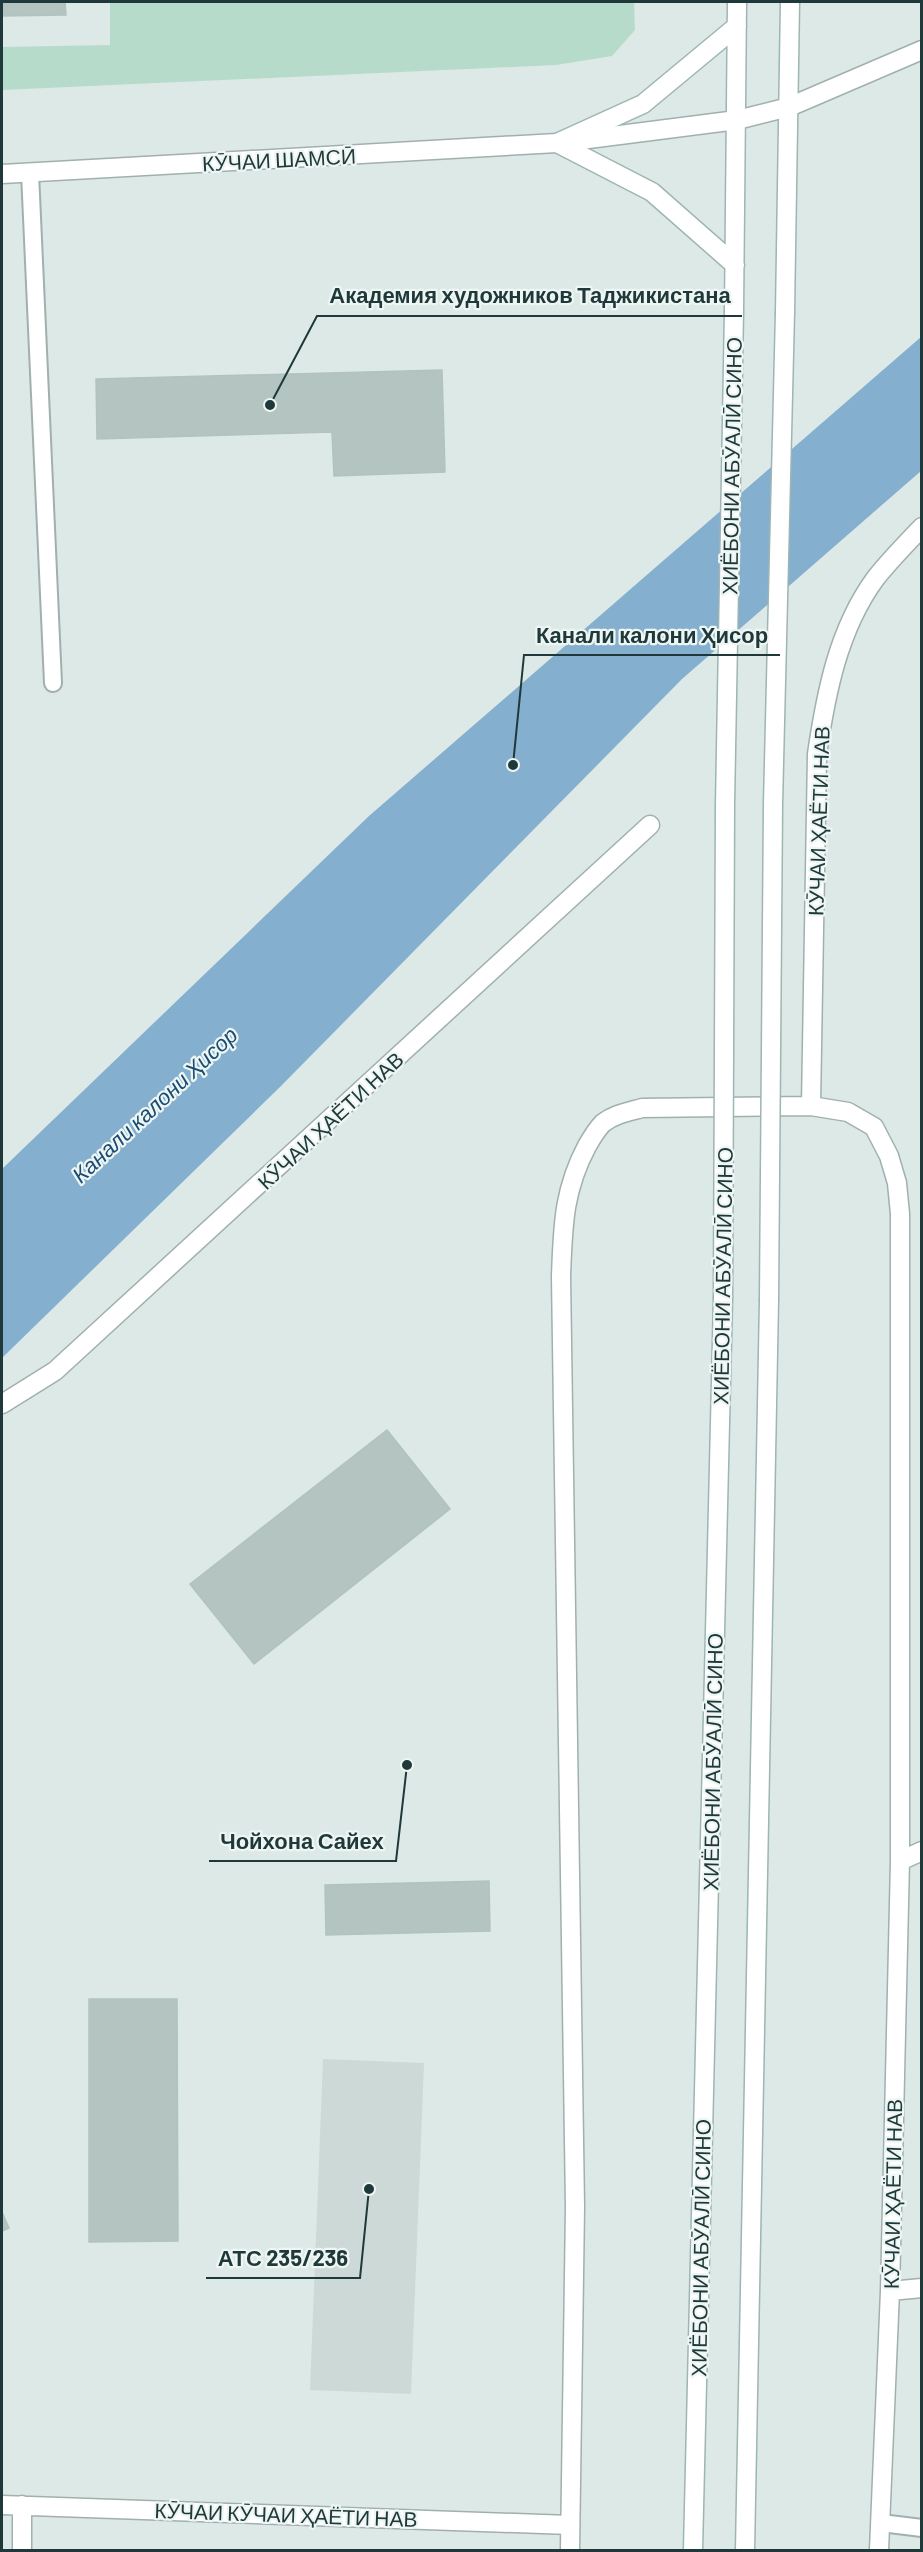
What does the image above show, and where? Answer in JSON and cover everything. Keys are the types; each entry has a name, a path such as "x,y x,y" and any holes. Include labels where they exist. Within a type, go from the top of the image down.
{"street":[{"name":"ХИЁБОНИ АБӮАЛӢ СИНО","path":"693,2550 723,1298 725,805 735,265 737,2"},
{"path":"745,2550 769,1300 773,804 790,2"},
{"path":"557,143 643,104 737,26"},
{"name":"КӮЧАИ ШАМСӢ","path":"2,174 557,143 737,120 789,107 921,50"},
{"path":"557,143 652,192 735,265"},
{"name":"КӮЧАИ ҲАЁТИ НАВ","path":"811,1106 818,754 824,705 836,660 854,615 875,579 921,527"},
{"name":"КӮЧАИ ҲАЁТИ НАВ","path":"2,1404 55,1371 650,825"},
{"name":"КӮЧАИ ҲАЁТИ НАВ","path":"570,2550 575,2207 561,1276 564,1210 572,1182 591,1140 601,1125 618,1114 642,1108 811,1106 848,1112 874,1126 889,1156 897,1183 900,1214 900,1862 890,2291 879,2550"},
{"path":"900,1862 921,1851"},
{"path":"890,2291 921,2288"},
{"name":"КӮЧАИ КӮЧАИ ҲАЁТИ НАВ","path":"2,2505 570,2524"},
{"path":"22,2505 22,2550"}],"lane":[{"path":"30,173 53,683"},
{"path":"881,2523 921,2528"}],"shaded area":[{"path":"323,2059 424,2063 411,2394 310,2390"}],"green space":[{"path":"110,2 634,2 635,30 612,56 556,65 2,90 2,47 110,45"}],"water":[{"path":"921,337 921,471 682,679 280,1087 2,1358 2,1169 369,816"}],"building":[{"path":"2,2 65,2 66,15 2,16"},
{"path":"442,370 445,472 334,476 332,432 97,439 96,379"},
{"path":"387,1430 450,1509 254,1664 190,1584"},
{"path":"489,1881 490,1931 326,1935 325,1885"},
{"path":"89,1999 177,1999 178,2241 89,2242"},
{"path":"2,2212 9,2228 2,2231"}],"place":[{"name":"Академия художников Таджикистана","path":"270,405"},
{"name":"Канали калони Ҳисор","path":"513,765"},
{"name":"Чойхона Сайех","path":"407,1765"},
{"name":"АТС 235/236","path":"369,2189"}]}
